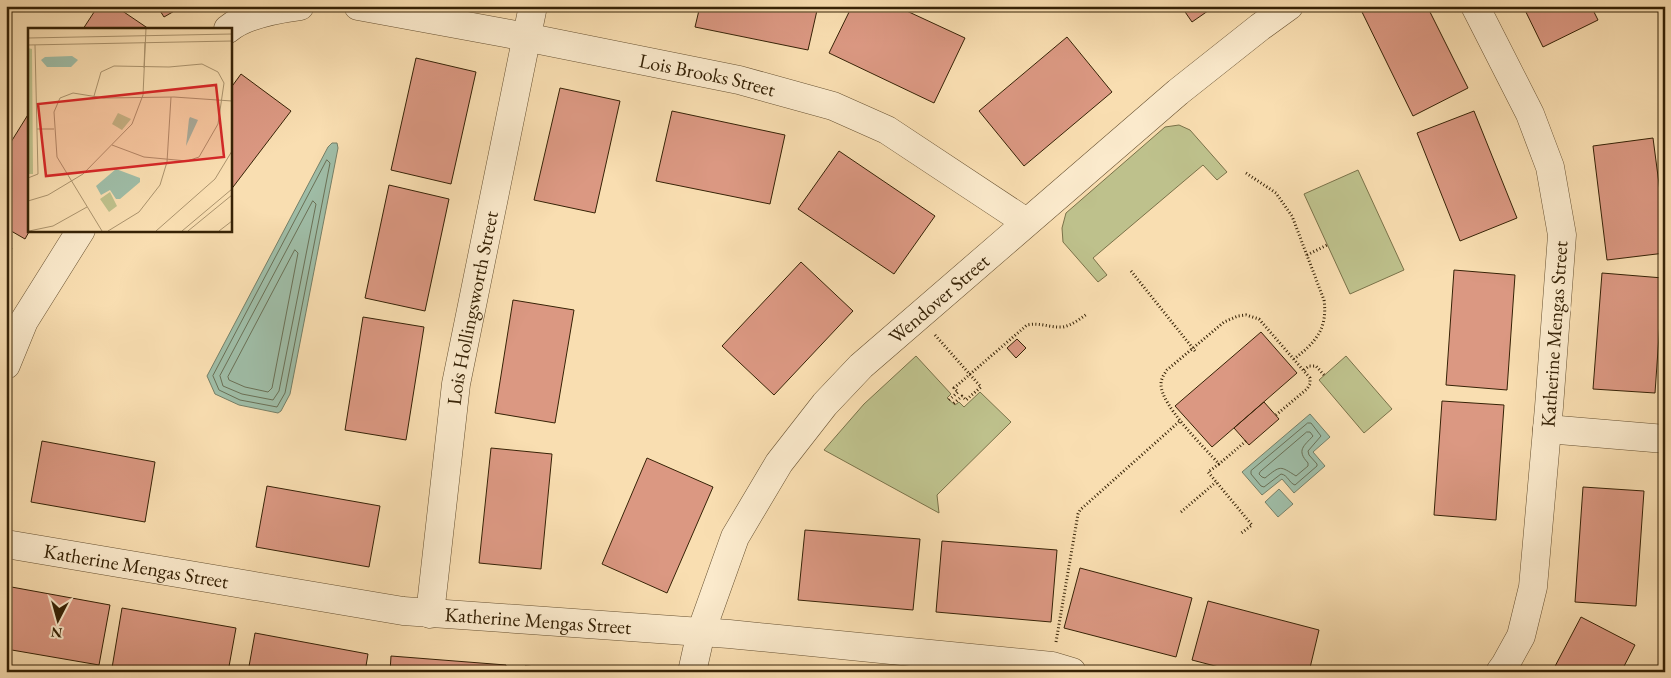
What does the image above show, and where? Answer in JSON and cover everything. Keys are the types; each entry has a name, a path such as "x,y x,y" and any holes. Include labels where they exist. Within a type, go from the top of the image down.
{"street":[{"path":"229,28 234,24 273,9 300,6"},
{"name":"Lois Brooks Street","path":"358,6 739,80 833,106 887,130 1026,222"},
{"name":"Lois Hollingsworth Street","path":"430,614 456,384 534,6"},
{"name":"Wendover Street","path":"692,672 701,632 735,537 779,464 825,404 861,366 1026,222 1178,92 1260,26 1289,6"},
{"name":"Katherine Mengas Street","path":"1475,6 1530,114 1550,167 1562,235 1533,587 1522,636 1500,672"},
{"path":"6,365 24,321 80,231"},
{"path":"1547,429 1665,439"},
{"name":"Katherine Mengas Street","path":"6,544 404,611 701,632 1062,669"}],"path":[{"path":"1246,173 1276,193 1292,216 1324,300 1326,312 1319,334 1315,341 1294,359"},
{"path":"1307,255 1327,245"},
{"path":"1131,271 1194,349"},
{"path":"949,400 958,392 954,388 1027,325 1035,323 1062,327 1070,325 1087,314"},
{"path":"1219,464 1168,405 1161,385 1167,370 1224,322 1246,315 1259,319 1310,378 1307,390 1276,416"},
{"path":"918,316 981,387 966,400 962,396 953,404"},
{"path":"1304,370 1309,366 1316,366 1324,375"},
{"path":"1062,669 1078,514 1080,510 1181,420"},
{"path":"1240,534 1252,525 1208,472 1246,441"},
{"path":"1181,512 1216,482"}],"green space":[{"path":"1179,125 1190,130 1227,172 1217,180 1203,165 1093,258 1107,275 1098,282 1063,242 1062,228 1066,213 1165,127"},
{"path":"1358,170 1404,270 1350,294 1304,194"},
{"path":"916,356 951,394 947,398 955,405 959,402 964,407 980,392 1011,422 937,495 939,513 824,450 864,404"},
{"path":"1346,356 1392,409 1364,433 1319,380"}],"water":[{"path":"332,143 337,143 338,148 290,394 278,413 239,405 215,394 207,376 328,147"},
{"path":"1310,414 1330,437 1313,452 1325,466 1294,493 1282,479 1262,495 1242,472"},
{"path":"1279,489 1293,504 1278,517 1265,502"}],"building":[{"path":"98,6 115,6 148,28 84,28"},
{"path":"157,6 183,6 164,17"},
{"path":"700,6 818,6 808,50 695,27"},
{"path":"852,6 896,6 965,38 934,103 829,53"},
{"path":"1181,6 1215,6 1192,22"},
{"path":"1374,6 1427,6 1468,88 1413,116 1362,12"},
{"path":"1523,6 1591,6 1598,20 1543,47"},
{"path":"1067,37 1112,92 1024,166 979,111"},
{"path":"416,58 476,72 451,184 391,170"},
{"path":"241,74 291,111 231,190 231,88"},
{"path":"560,88 620,101 595,213 534,200"},
{"path":"672,111 785,135 770,204 656,181"},
{"path":"1474,111 1517,218 1460,241 1417,133"},
{"path":"28,115 29,231 25,239 6,228 6,150"},
{"path":"1653,138 1665,230 1665,253 1607,260 1593,146"},
{"path":"839,151 935,216 894,274 798,209"},
{"path":"389,185 449,199 425,311 365,298"},
{"path":"6,245 12,248 6,260"},
{"path":"801,262 853,311 774,395 722,346"},
{"path":"1454,270 1515,275 1507,390 1446,385"},
{"path":"1602,273 1663,278 1655,393 1593,389"},
{"path":"513,300 574,310 555,423 495,413"},
{"path":"363,317 424,327 406,440 345,430"},
{"path":"1261,332 1297,373 1212,447 1175,406"},
{"path":"1017,339 1026,348 1016,358 1007,348"},
{"path":"1442,401 1504,405 1496,520 1434,515"},
{"path":"1264,402 1279,419 1249,445 1234,428"},
{"path":"42,441 155,462 145,522 31,502"},
{"path":"491,448 552,454 541,569 479,563"},
{"path":"647,458 713,487 667,593 602,564"},
{"path":"267,486 380,506 369,567 256,547"},
{"path":"1583,487 1644,491 1636,606 1575,602"},
{"path":"805,530 920,539 913,610 798,600"},
{"path":"942,541 1057,550 1051,622 936,612"},
{"path":"1080,568 1192,598 1176,657 1064,628"},
{"path":"6,586 110,605 99,665 6,649"},
{"path":"1208,601 1319,630 1309,672 1238,672 1192,660"},
{"path":"122,608 236,628 228,672 130,672 112,668"},
{"path":"1581,617 1635,645 1621,672 1552,672"},
{"path":"255,633 368,654 365,672 248,672"},
{"path":"391,656 506,665 506,672 390,672"},
{"path":"525,666 601,672 525,672"}]}
